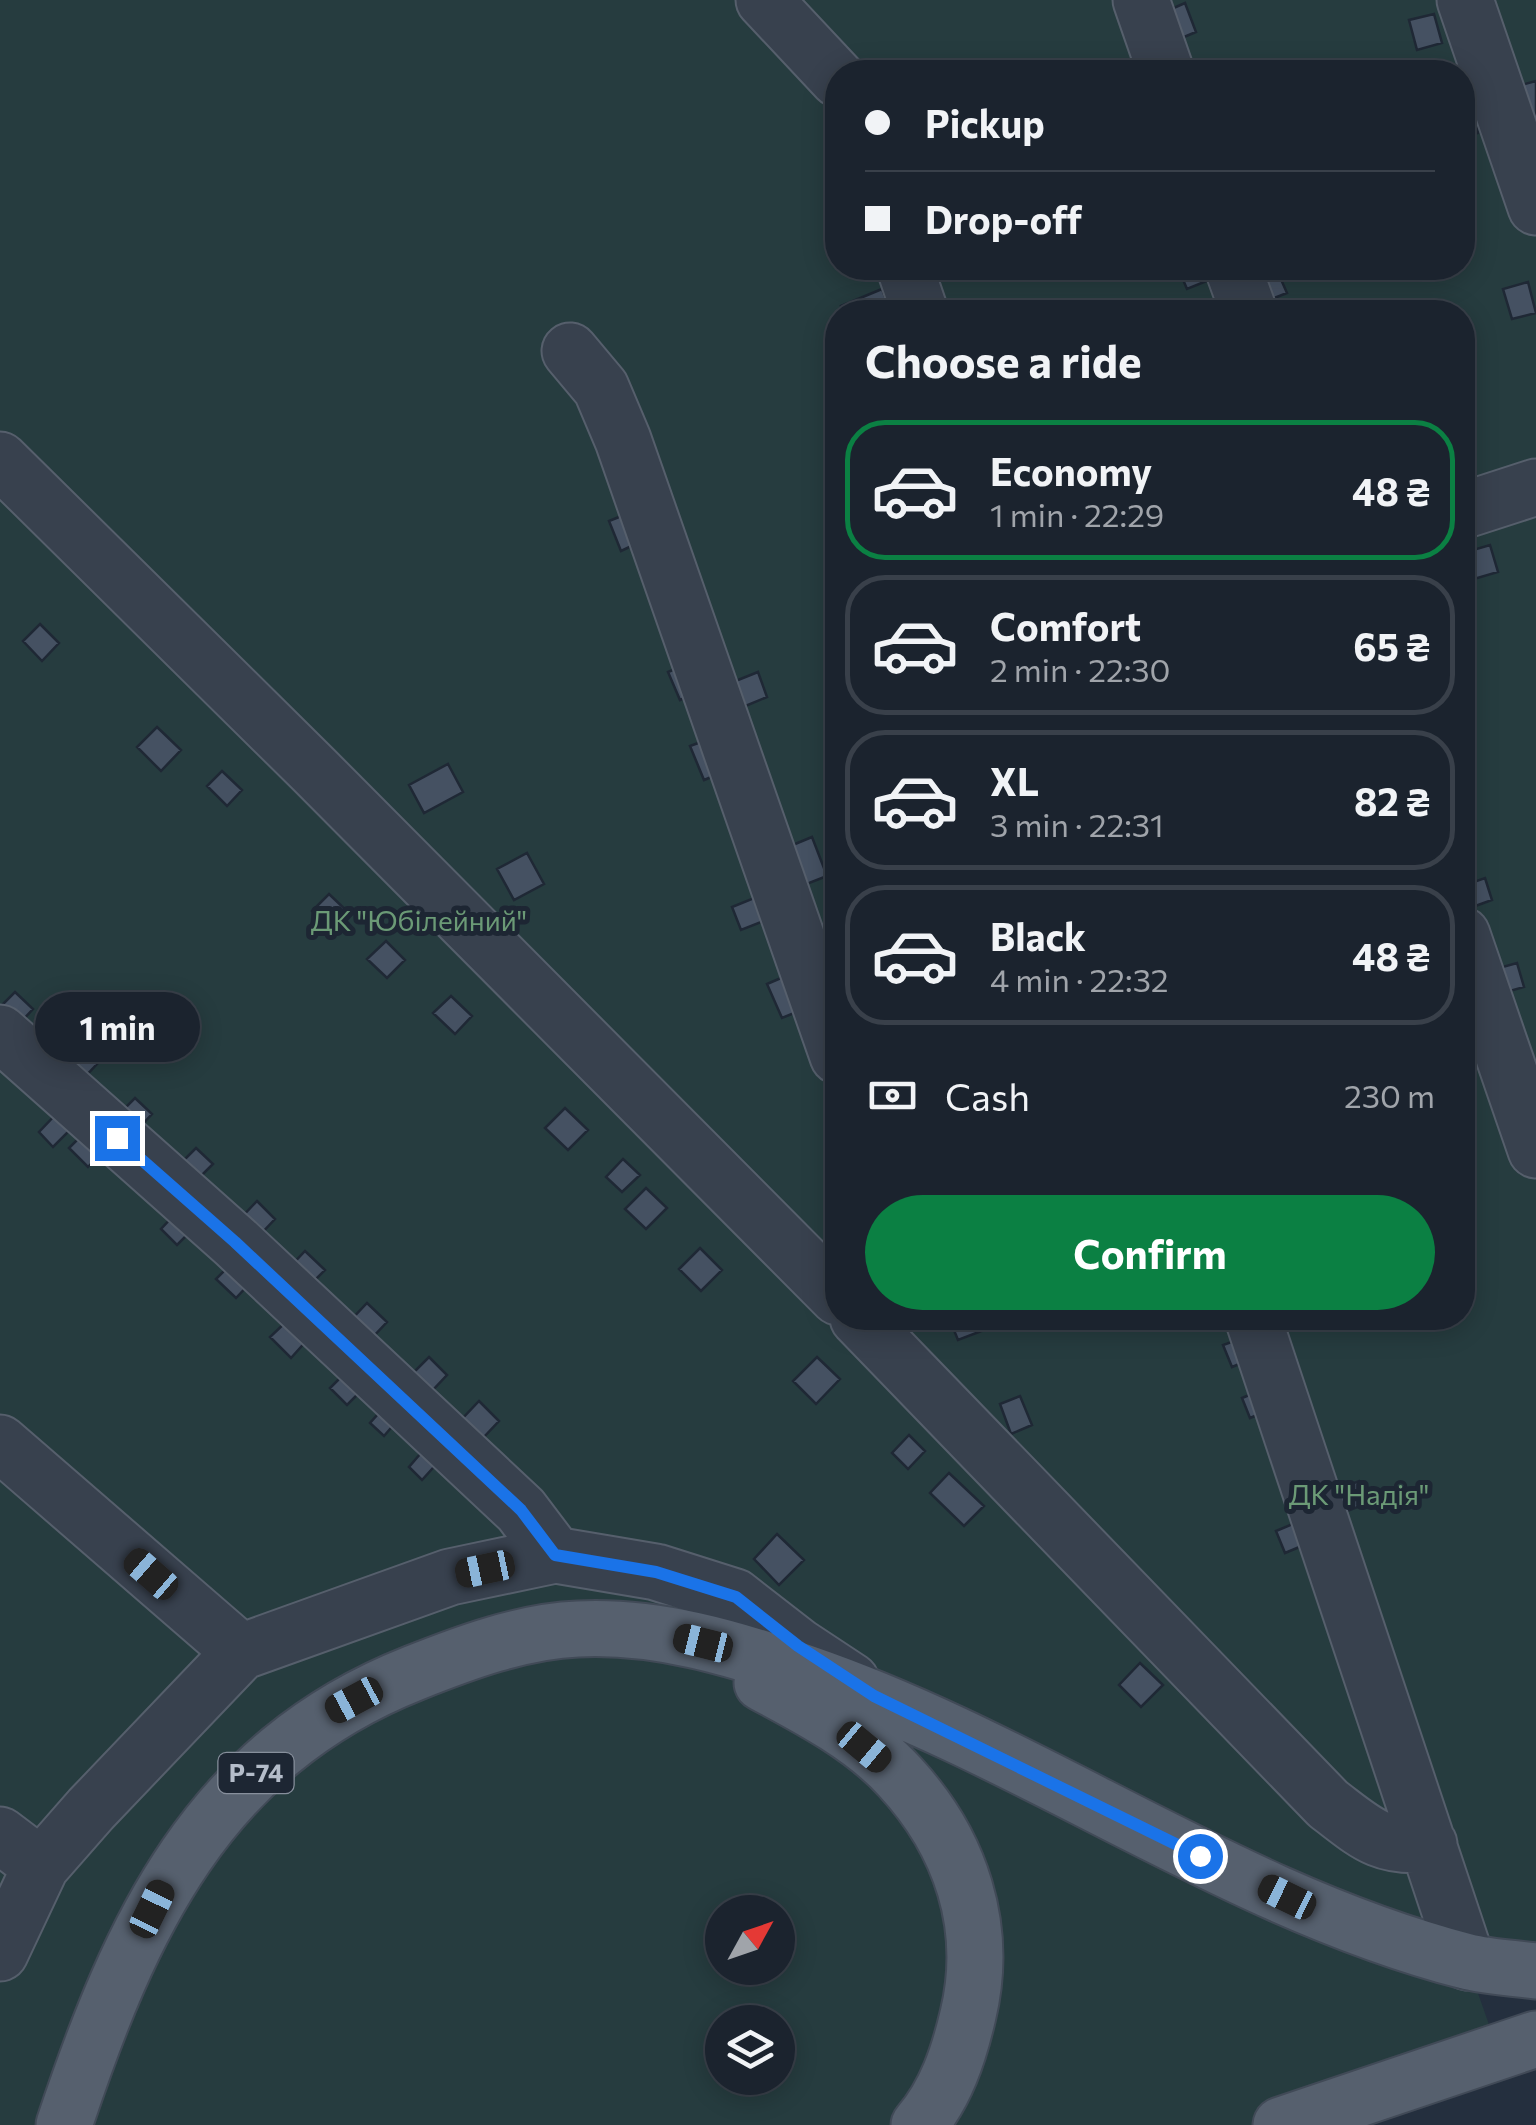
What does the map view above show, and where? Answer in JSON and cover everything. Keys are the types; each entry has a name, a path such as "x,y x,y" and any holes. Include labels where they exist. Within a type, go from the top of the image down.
{"main road":[{"name":"Р-74","path":"64,2125 118,1977 163,1888 224,1804 276,1755 334,1710 432,1666 546,1632 624,1630 674,1636 750,1655 874,1696 1316,1911 1467,1962 1536,1971"},
{"path":"624,1630 755,1680 825,1720 899,1776 948,1843 963,1876 972,1916 976,1984 959,2052 946,2082 919,2125"},
{"path":"1280,2125 1536,2039"}],"street":[{"path":"764,0 825,65"},
{"path":"1141,0 1162,60"},
{"path":"1465,0 1536,207"},
{"path":"570,351 600,388 623,440 825,1019"},
{"path":"0,460 825,1281"},
{"path":"1475,507 1536,487"},
{"path":"1475,974 1536,1150"},
{"path":"0,1033 235,1242 507,1496 555,1555"},
{"path":"873,1330 1328,1804 1376,1840 1400,1847 1429,1844"},
{"path":"1257,1330 1467,1962"},
{"path":"0,1443 241,1652"},
{"path":"0,1953 20,1850 91,1809 241,1652 450,1577 555,1555 656,1572 736,1597 798,1646 874,1696"}],"green space":[{"name":"ДК \"Юбілейний\"","path":"0,0 1536,0 1536,1971 1467,1962 1499,2053 1281,2125 0,2125"}],"building":[{"path":"1185,3 1196,32 1172,42 1160,14"},
{"path":"1434,14 1442,43 1417,50 1409,20"},
{"path":"1536,81 1536,115 1517,121 1507,89"},
{"path":"1183,280 1209,280 1187,289"},
{"path":"1255,280 1281,280 1287,293 1263,300"},
{"path":"1528,282 1536,313 1512,319 1503,289"},
{"path":"882,289 886,300 855,300"},
{"path":"629,513 640,542 621,551 609,521"},
{"path":"1490,545 1498,572 1475,579 1475,549"},
{"path":"40,624 59,643 42,661 23,641"},
{"path":"692,662 704,690 680,700 668,672"},
{"path":"758,672 767,697 743,707 733,682"},
{"path":"157,727 181,750 161,771 137,747"},
{"path":"717,736 731,769 704,780 690,746"},
{"path":"448,764 463,792 424,813 409,785"},
{"path":"222,771 242,790 227,806 207,786"},
{"path":"812,837 825,877 799,887 783,849"},
{"path":"527,853 544,884 514,900 497,869"},
{"path":"1485,878 1492,900 1475,906 1475,881"},
{"path":"329,894 349,913 332,931 312,911"},
{"path":"759,896 769,919 741,930 732,907"},
{"path":"386,941 405,960 387,978 367,959"},
{"path":"1517,963 1524,987 1496,995 1488,971"},
{"path":"795,972 809,1007 782,1018 767,984"},
{"path":"15,992 33,1009 20,1023 2,1005"},
{"path":"451,996 472,1016 455,1034 433,1013"},
{"path":"74,1042 97,1064 79,1083 56,1061"},
{"path":"135,1098 152,1114 138,1129 121,1112"},
{"path":"565,1108 588,1130 568,1150 545,1128"},
{"path":"59,1111 74,1126 53,1147 39,1132"},
{"path":"82,1135 101,1153 88,1167 69,1148"},
{"path":"196,1148 213,1164 196,1181 179,1165"},
{"path":"623,1159 640,1175 622,1192 606,1177"},
{"path":"646,1188 667,1208 646,1229 625,1209"},
{"path":"257,1201 275,1219 257,1238 239,1220"},
{"path":"176,1213 193,1229 177,1245 161,1229"},
{"path":"700,1248 722,1270 701,1291 679,1269"},
{"path":"305,1251 325,1270 308,1287 289,1268"},
{"path":"232,1263 251,1282 236,1298 216,1279"},
{"path":"367,1303 387,1322 370,1340 350,1321"},
{"path":"288,1320 308,1339 291,1358 270,1337"},
{"path":"954,1330 984,1330 958,1340"},
{"path":"1240,1339 1249,1360 1232,1367 1223,1345"},
{"path":"429,1357 447,1375 430,1393 411,1375"},
{"path":"817,1357 840,1379 816,1404 793,1381"},
{"path":"348,1370 365,1387 347,1405 330,1388"},
{"path":"1264,1389 1272,1409 1250,1418 1242,1398"},
{"path":"1020,1396 1032,1425 1011,1434 1000,1404"},
{"path":"479,1401 499,1421 482,1439 462,1419"},
{"path":"388,1403 402,1415 384,1436 370,1423"},
{"path":"909,1435 925,1451 908,1469 892,1453"},
{"path":"427,1446 441,1459 422,1480 409,1467"},
{"path":"949,1473 984,1506 964,1526 930,1493"},
{"path":"1359,1481 1368,1503 1345,1512 1336,1490"},
{"path":"1300,1521 1309,1543 1285,1553 1276,1531"},
{"path":"777,1534 804,1560 779,1585 754,1559"},
{"path":"1140,1663 1163,1685 1141,1707 1119,1685"}],"route":[{"path":"117,1138 235,1242 521,1510 555,1555 656,1572 736,1597 798,1646 874,1696 1200,1856"}],"park label":[{"name":"ДК \"Надія\"","path":"1359,1495"}]}
